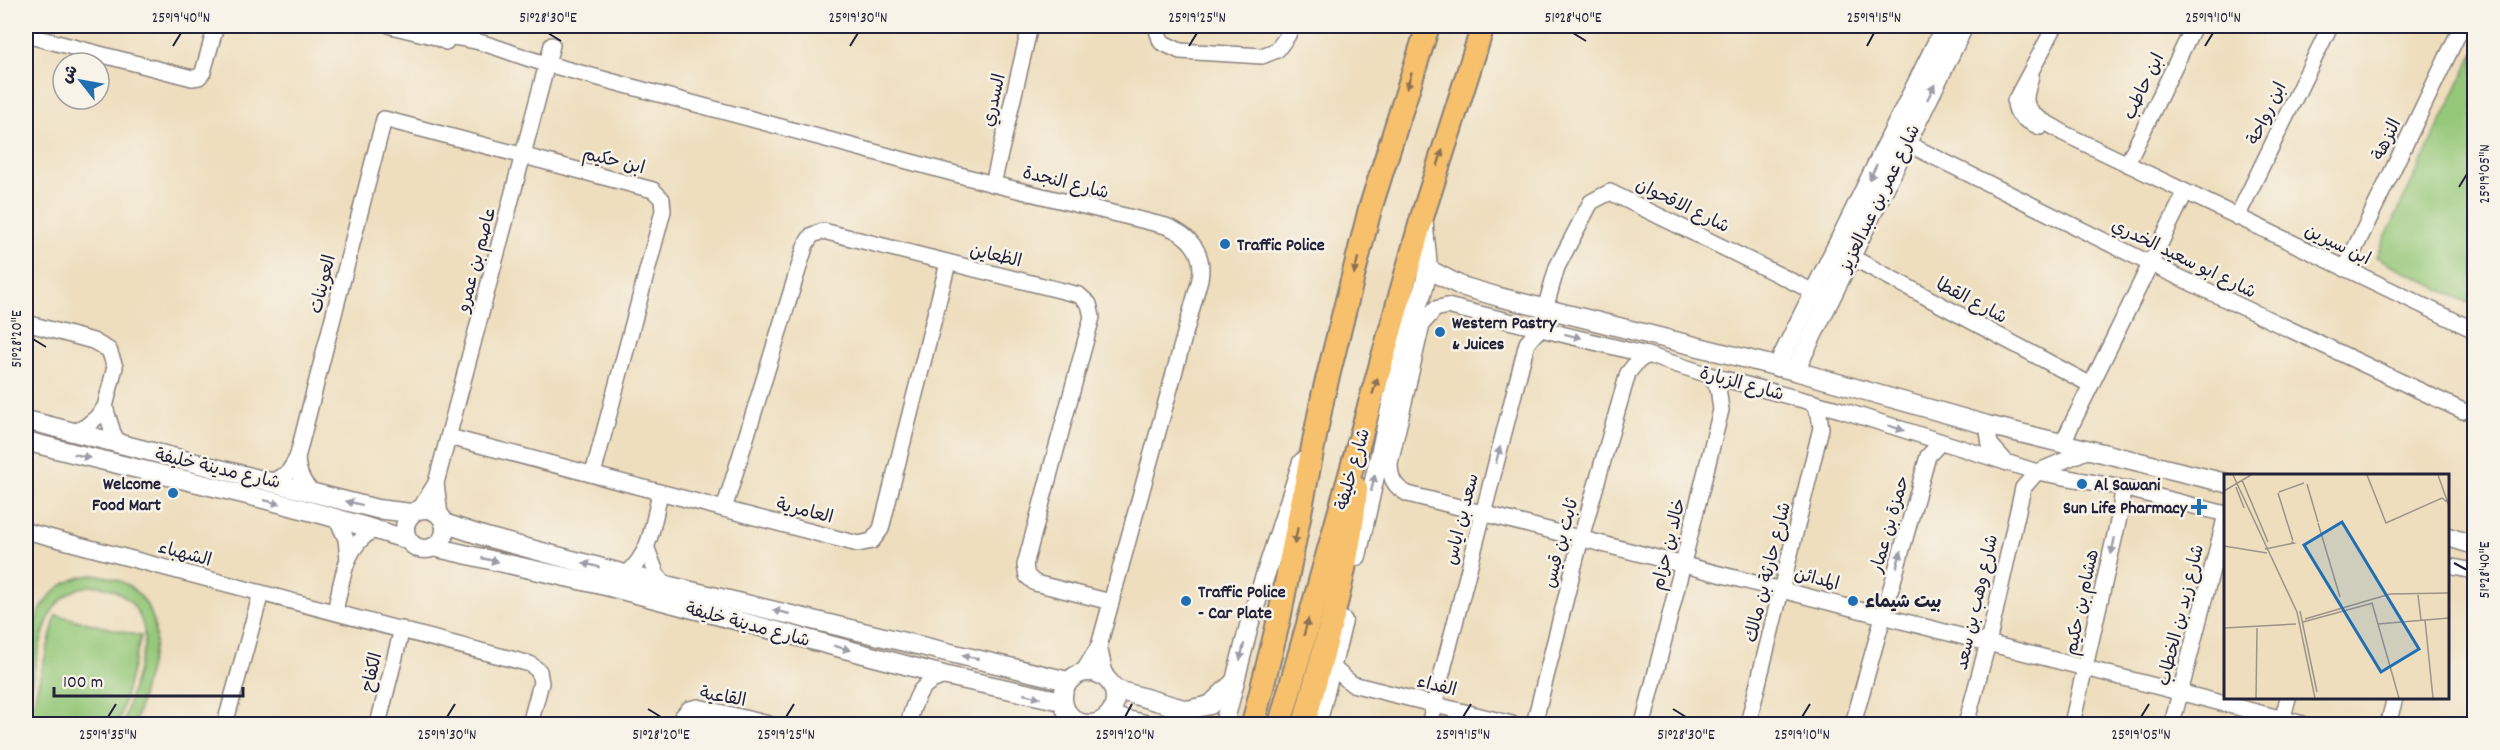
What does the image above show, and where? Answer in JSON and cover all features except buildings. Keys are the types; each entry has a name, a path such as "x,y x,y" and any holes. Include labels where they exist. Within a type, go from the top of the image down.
{"main road":[{"path":"1252,724 1279,620 1323,396 1370,209 1428,26"},
{"name":"شارع خليفة","path":"1280,724 1423,214 1484,26"},
{"path":"1304,724 1334,611 1353,519 1360,442"}],"street":[{"path":"26,35 192,78 199,77 203,72 216,26"},
{"name":"شارع النجدة","path":"391,26 436,37 464,39 523,58 993,184 1172,229 1189,239 1199,255 1200,279 1099,646 1075,676"},
{"name":"السدري","path":"993,184 1030,26"},
{"path":"1158,26 1161,42 1180,51 1262,56 1277,50 1288,35 1291,26"},
{"name":"شارع عمر بن عبدالعزيز","path":"1795,371 1822,296 1898,140 1945,26"},
{"name":"شارع عمر بن عبدالعزيز","path":"1898,140 1964,26"},
{"name":"ابن سيرين","path":"2055,26 2031,75 2026,93 2027,106 2033,114 2063,133 2185,193 2475,330"},
{"name":"ابن حاطب","path":"2127,164 2194,26"},
{"name":"ابن رواحة","path":"2237,217 2330,26"},
{"name":"النزهة","path":"2345,269 2462,26"},
{"name":"عاصم بن عمرو","path":"416,511 436,483 552,45"},
{"name":"ابن حكيم","path":"384,119 653,190 662,200 663,211 593,474"},
{"name":"العوينات","path":"297,458 384,119"},
{"name":"شارع ابو سعيد الخدري","path":"1898,140 2151,264 2463,411"},
{"name":"شارع الاقحوان","path":"1545,309 1557,267 1592,202 1611,192 1822,296"},
{"path":"2063,442 2185,193"},
{"name":"شارع خليفة","path":"1317,724 1408,330 1422,298 1428,269 1423,214"},
{"name":"الظعاين","path":"724,509 806,244 812,235 823,231 1079,295 1089,304 1092,317 1025,565 1028,576 1035,583 1111,602"},
{"name":"شارع القطا","path":"1843,253 2091,385"},
{"name":"العامرية","path":"449,437 858,544 872,541 881,529 948,263"},
{"name":"شارع الزبارة","path":"1428,269 1461,286 1545,309 1795,371 1986,425 2224,482"},
{"path":"1422,298 1441,290 1461,286"},
{"name":"شارع عمر بن عبدالعزيز","path":"1777,367 1822,296"},
{"name":"شارع الزبارة","path":"1394,483 1390,474 1390,463 1422,324 1435,309 1456,306 1647,355 1709,375 1812,402 2037,472 2123,488 2224,513"},
{"path":"26,323 93,341 109,350 115,367 105,406 96,418 85,427 72,433"},
{"name":"سعد بن اياس","path":"1429,724 1527,343 1540,328"},
{"path":"1616,347 1625,358 1628,373"},
{"path":"1628,373 1647,355"},
{"name":"ثابت بن قيس","path":"1534,724 1581,538 1628,373"},
{"name":"خالد بن حزام","path":"1643,724 1721,410 1721,395 1709,375"},
{"path":"1224,724 1250,622 1323,396"},
{"path":"1812,402 1819,414 1821,428"},
{"path":"105,406 112,433 120,445"},
{"path":"1821,428 1840,410"},
{"name":"شارع مدينة خليفة","path":"26,420 310,490 377,509 416,511"},
{"path":"1986,425 1990,444 2017,474 2023,488"},
{"name":"شارع حارثة بن مالك","path":"1748,724 1783,590 1821,428"},
{"name":"شارع مدينة خليفة","path":"26,441 274,502 408,540"},
{"name":"حمزة بن عمار","path":"1853,724 1928,456 1941,442"},
{"name":"شارع وهب بن سعد","path":"1966,724 1988,643 2023,488 2037,472 2091,449"},
{"path":"273,481 288,472 297,458"},
{"path":"297,458 302,481 310,490"},
{"name":"عاصم بن عمرو","path":"436,483 442,519"},
{"name":"المدائن","path":"1394,483 1408,494 2086,668 2282,722 2303,724"},
{"name":"هشام بن حكيم","path":"2072,724 2120,513 2123,488"},
{"path":"625,574 634,568 647,549 660,493"},
{"path":"431,509 442,519 443,537 433,547 422,549 408,540 404,526 416,511 431,509"},
{"name":"شارع مدينة خليفة","path":"442,519 486,537 666,585 1075,676"},
{"path":"338,521 346,539 348,559"},
{"name":"شارع زيد بن الخطاب","path":"2172,724 2224,522"},
{"path":"335,612 348,559 357,542 373,530"},
{"name":"الشهباء","path":"26,531 530,664 539,671 541,683 530,724"},
{"path":"2449,537 2475,545"},
{"name":"شارع مدينة خليفة","path":"433,547 610,587 947,676 1062,701"},
{"path":"647,549 657,575 666,585"},
{"path":"2449,566 2475,571"},
{"path":"225,724 261,593"},
{"name":"الكفاح","path":"378,724 402,629"},
{"name":"شارع النجدة","path":"1099,646 1110,683"},
{"path":"898,663 912,677 916,695"},
{"name":"الفداء","path":"1332,667 1352,684 1512,724"},
{"path":"1144,724 1099,721 1083,724 1072,721 1062,701 1062,694 1075,676 1099,673 1110,683 1187,710 1210,705 1234,681"},
{"path":"908,724 916,695 924,685 935,678 947,676"},
{"path":"1099,721 1115,700 1110,683"},
{"path":"1325,695 1352,684"},
{"path":"2282,722 2288,699"},
{"path":"2388,724 2394,699"},
{"name":"القاعية","path":"680,724 682,717 689,709 698,707 769,724"}],"green space":[{"path":"2474,52 2474,306 2376,257"},
{"path":"92,575 119,581 130,587 140,595 152,617 155,645 135,724 123,724 144,647 144,629 138,613 129,601 116,591 102,586 86,586 71,592 57,604 51,613 34,669 26,709 29,646 42,607 54,592 70,581"},
{"path":"56,615 141,636 118,724 28,724"}],"place":[{"name":"Traffic Police","path":"1225,244"},
{"name":"Western Pastry & Juices","path":"1440,332"},
{"name":"Al Sawani","path":"2082,484"},
{"name":"Welcome Food Mart","path":"173,493"},
{"name":"Sun Life Pharmacy","path":"2199,507"},
{"name":"Traffic Police - Car Plate","path":"1186,601"},
{"name":"بيت شيماء","path":"1853,601"}]}
